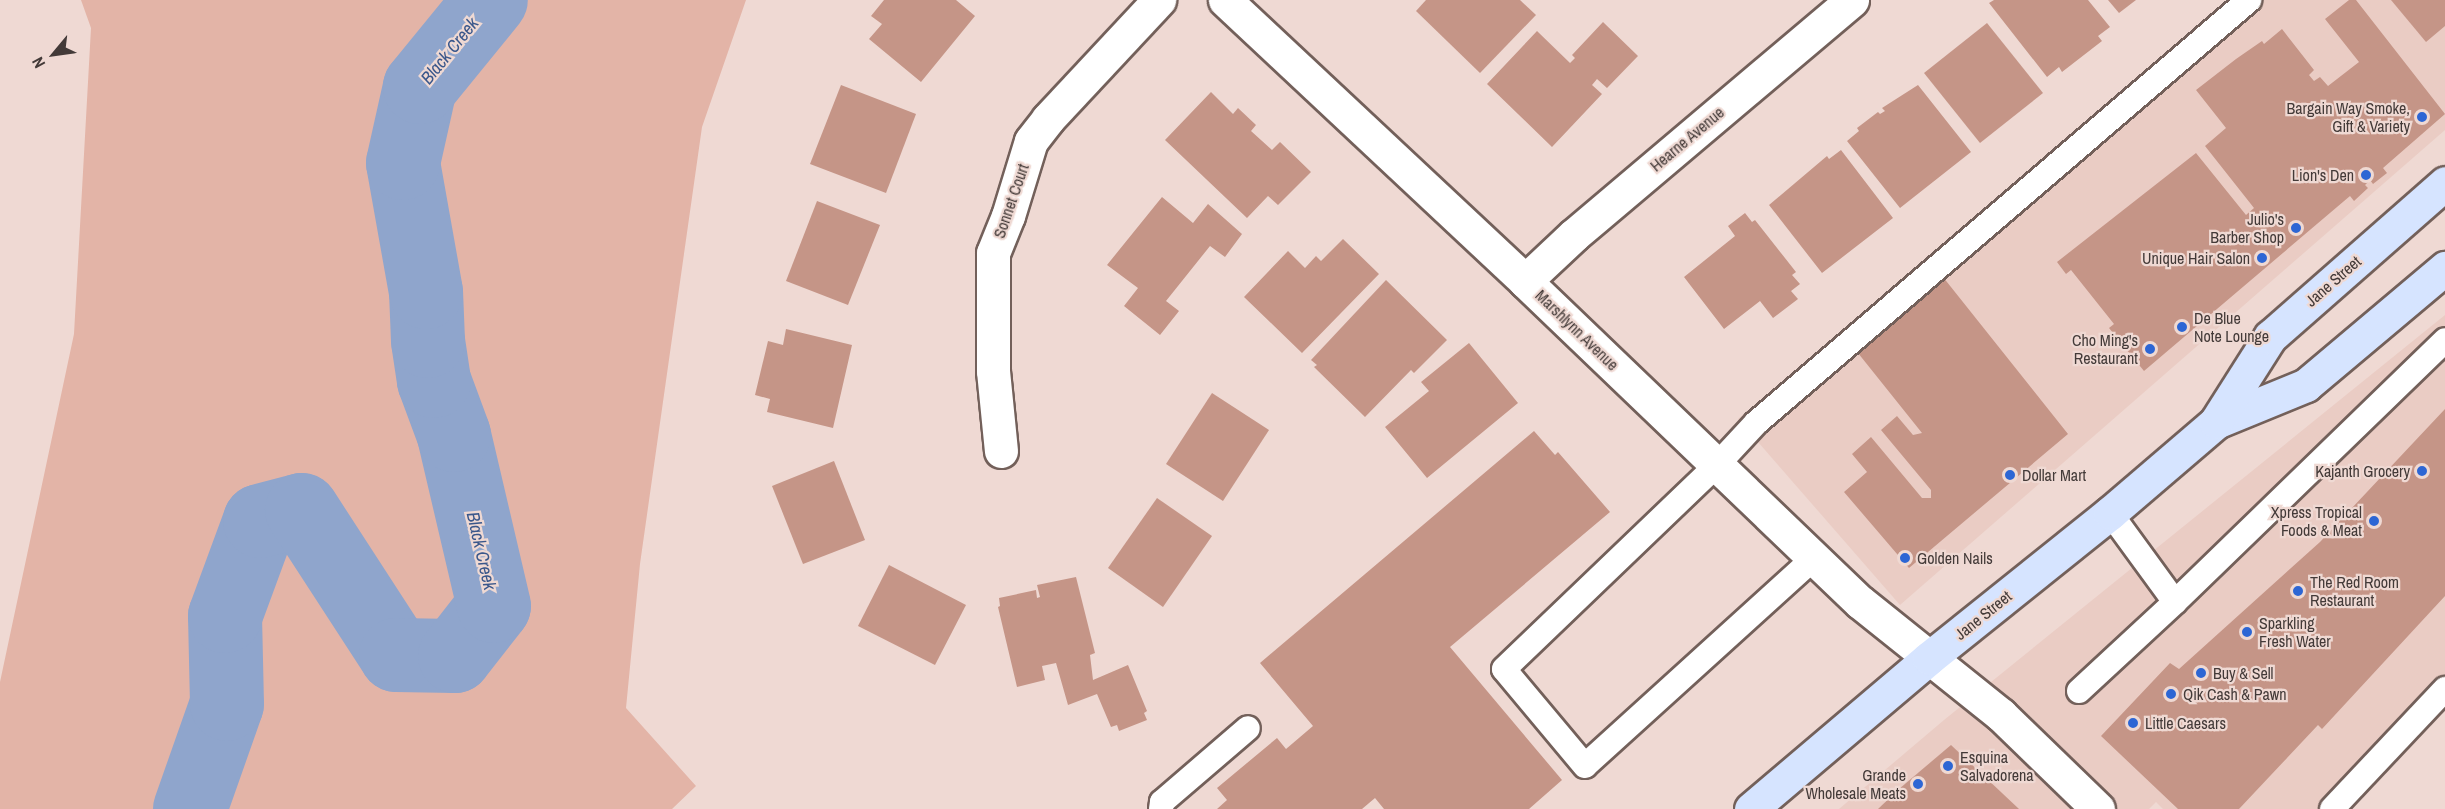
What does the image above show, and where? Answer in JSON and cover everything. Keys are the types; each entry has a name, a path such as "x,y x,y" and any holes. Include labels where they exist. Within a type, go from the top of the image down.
{"main road":[{"name":"Jane Street","path":"1751,809 1929,658 2110,513 2216,422 2270,337 2445,183"},
{"name":"Jane Street","path":"2216,422 2306,385 2445,268"}],"street":[{"name":"Sonnet Court","path":"1001,451 993,371 993,253 1008,216 1031,141 1048,119 1159,0"},
{"name":"Marshlynn Avenue","path":"1226,0 1525,281 1860,602 2001,715 2098,809"},
{"name":"Hearne Avenue","path":"1525,281 1574,235 1852,0"}],"lane":[{"path":"1814,558 1585,766 1504,669 1717,465 1756,423 2249,0"},
{"path":"2079,691 2175,602 2445,340"},
{"path":"2110,513 2175,602"},
{"path":"2332,809 2445,689"},
{"path":"1161,809 1162,802 1248,728"}],"shaded area":[{"path":"81,0 746,0 702,127 640,564 626,708 696,786 672,809 0,809 0,682 74,334 91,28"},
{"path":"2231,0 2445,0 2445,130 1900,605 1738,419"},
{"path":"2445,315 2445,677 2326,809 2163,809 2156,802 2149,809 1839,809 1944,720"}],"building":[{"path":"884,0 956,0 975,16 921,82 869,39 882,24 871,16"},
{"path":"1426,0 1520,0 1536,15 1480,73 1416,11"},
{"path":"1994,0 2088,0 2110,27 2098,36 2102,41 2062,72 2059,67 2047,77 1989,3"},
{"path":"2108,0 2136,0 2119,13"},
{"path":"2349,0 2356,0 2445,114 2383,168 2387,173 2373,184 2370,180 2365,185 2368,188 2354,201 2350,196 2144,371 2109,328 2114,324 2071,270 2066,274 2057,262 2196,153 2246,215 2254,208 2205,146 2226,128 2196,90 2236,59 2262,41 2264,44 2282,29 2314,70 2309,75 2314,81 2320,77 2328,86 2359,62 2325,19"},
{"path":"2391,0 2445,0 2445,26 2426,42"},
{"path":"1603,22 1638,56 1607,88 1597,79 1592,85 1602,94 1552,147 1487,84 1537,31 1570,63 1575,58 1572,55"},
{"path":"1987,23 2043,93 1980,143 1924,73"},
{"path":"841,85 916,114 886,193 810,164"},
{"path":"1918,85 1971,152 1900,208 1847,141 1859,131 1857,128 1878,112 1880,114 1885,111 1882,108"},
{"path":"1211,92 1233,114 1238,108 1256,125 1251,131 1272,150 1280,142 1311,172 1278,205 1268,196 1247,218 1165,140"},
{"path":"1841,150 1893,218 1822,273 1769,205 1827,156 1829,159"},
{"path":"1162,197 1193,223 1208,204 1242,234 1225,257 1210,246 1166,301 1179,311 1160,335 1124,306 1138,288 1107,265"},
{"path":"817,201 880,225 848,305 786,281"},
{"path":"1745,213 1752,222 1755,220 1796,272 1792,275 1800,284 1791,291 1798,299 1773,318 1760,301 1724,329 1684,277 1735,236 1728,226"},
{"path":"1343,239 1379,274 1302,353 1244,297 1288,251 1305,268 1316,256 1321,261"},
{"path":"1943,277 2068,434 1909,568 1844,492 1867,472 1852,454 1871,437 1922,498 1931,498 1931,490 1881,430 1897,416 1913,435 1922,433 1854,348"},
{"path":"1386,280 1447,340 1414,373 1411,370 1365,417 1314,367 1317,365 1311,360"},
{"path":"786,329 852,345 833,428 767,412 770,399 755,395 768,341 783,345"},
{"path":"1469,343 1518,403 1427,478 1385,427 1429,391 1421,382"},
{"path":"1212,393 1269,430 1223,501 1166,464"},
{"path":"2445,409 2445,596 2322,729 2318,725 2239,809 2178,809 2101,736 2170,663 2179,669 2320,542"},
{"path":"1534,431 1555,455 1558,452 1610,512 1450,647 1562,780 1529,809 1384,809 1375,798 1362,809 1217,809 1227,800 1217,788 1277,738 1286,749 1313,726 1260,663"},
{"path":"834,461 865,540 803,564 772,486"},
{"path":"1157,498 1212,536 1163,607 1108,568"},
{"path":"889,565 966,605 935,665 858,626"},
{"path":"1076,577 1095,653 1090,655 1093,680 1128,665 1147,711 1144,713 1147,720 1119,731 1117,725 1111,727 1097,694 1068,705 1056,663 1042,666 1045,680 1017,687 998,607 1000,606 999,598 1036,590 1037,598 1040,597 1037,585"},
{"path":"1951,745 2019,809 1878,809 1899,789"}],"waterway":[{"name":"Black Creek","path":"190,809 227,704 225,616 260,521 302,510 396,655 455,656 494,606 454,435 434,381 428,341 426,292 403,163 420,87 491,0"}],"place":[{"name":"Bargain Way Smoke, Gift & Variety","path":"2422,117"},
{"name":"Lion's Den","path":"2366,175"},
{"name":"Julio's Barber Shop","path":"2296,228"},
{"name":"Unique Hair Salon","path":"2262,258"},
{"name":"De Blue Note Lounge","path":"2182,327"},
{"name":"Cho Ming's Restaurant","path":"2150,349"},
{"name":"Kajanth Grocery","path":"2422,471"},
{"name":"Dollar Mart","path":"2010,475"},
{"name":"Xpress Tropical Foods & Meat","path":"2374,521"},
{"name":"Golden Nails","path":"1905,558"},
{"name":"The Red Room Restaurant","path":"2298,591"},
{"name":"Sparkling Fresh Water","path":"2247,632"},
{"name":"Buy & Sell","path":"2201,673"},
{"name":"Qik Cash & Pawn","path":"2171,694"},
{"name":"Little Caesars","path":"2133,723"},
{"name":"Esquina Salvadorena","path":"1948,766"},
{"name":"Grande Wholesale Meats","path":"1918,784"}]}
